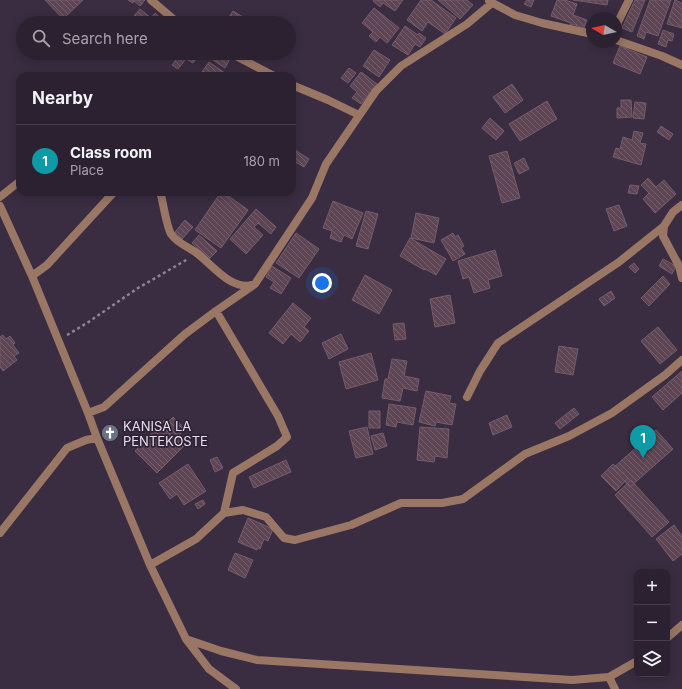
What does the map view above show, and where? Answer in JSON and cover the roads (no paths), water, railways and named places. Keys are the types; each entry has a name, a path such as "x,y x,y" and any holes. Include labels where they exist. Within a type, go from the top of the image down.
{"street":[{"path":"151,0 170,16"},
{"path":"622,14 629,0"},
{"path":"88,414 104,407 185,334 216,310 255,284 312,198 326,164 376,91 401,66 467,24 490,2 515,15 542,23 586,33"},
{"path":"622,42 682,64"},
{"path":"243,60 266,72"},
{"path":"296,87 360,115"},
{"path":"0,197 16,184"},
{"path":"32,276 47,265 110,196"},
{"path":"163,196 170,233 180,243 198,254 221,275 239,285 247,286 255,284"},
{"path":"467,397 480,371 498,343 619,262 664,226 673,212 682,205"},
{"path":"0,206 32,276 150,565 186,639 209,669 236,689"},
{"path":"664,226 663,236 679,266 682,278"},
{"path":"216,310 278,416 287,436 277,446 233,473 224,513"},
{"path":"150,565 196,539 224,513 243,510 266,517 284,538 295,540 351,525 401,503 442,503 463,499 525,454 569,436 612,413 665,375 682,360"},
{"path":"0,533 67,448 86,440 97,438"},
{"path":"670,635 682,625"},
{"path":"186,639 220,651 257,660 572,680 609,677 634,663"},
{"path":"609,677 615,689"}],"place":[{"name":"KANISA LA PENTEKOSTE","path":"110,433"},
{"name":"Class room","path":"643,458"}]}
